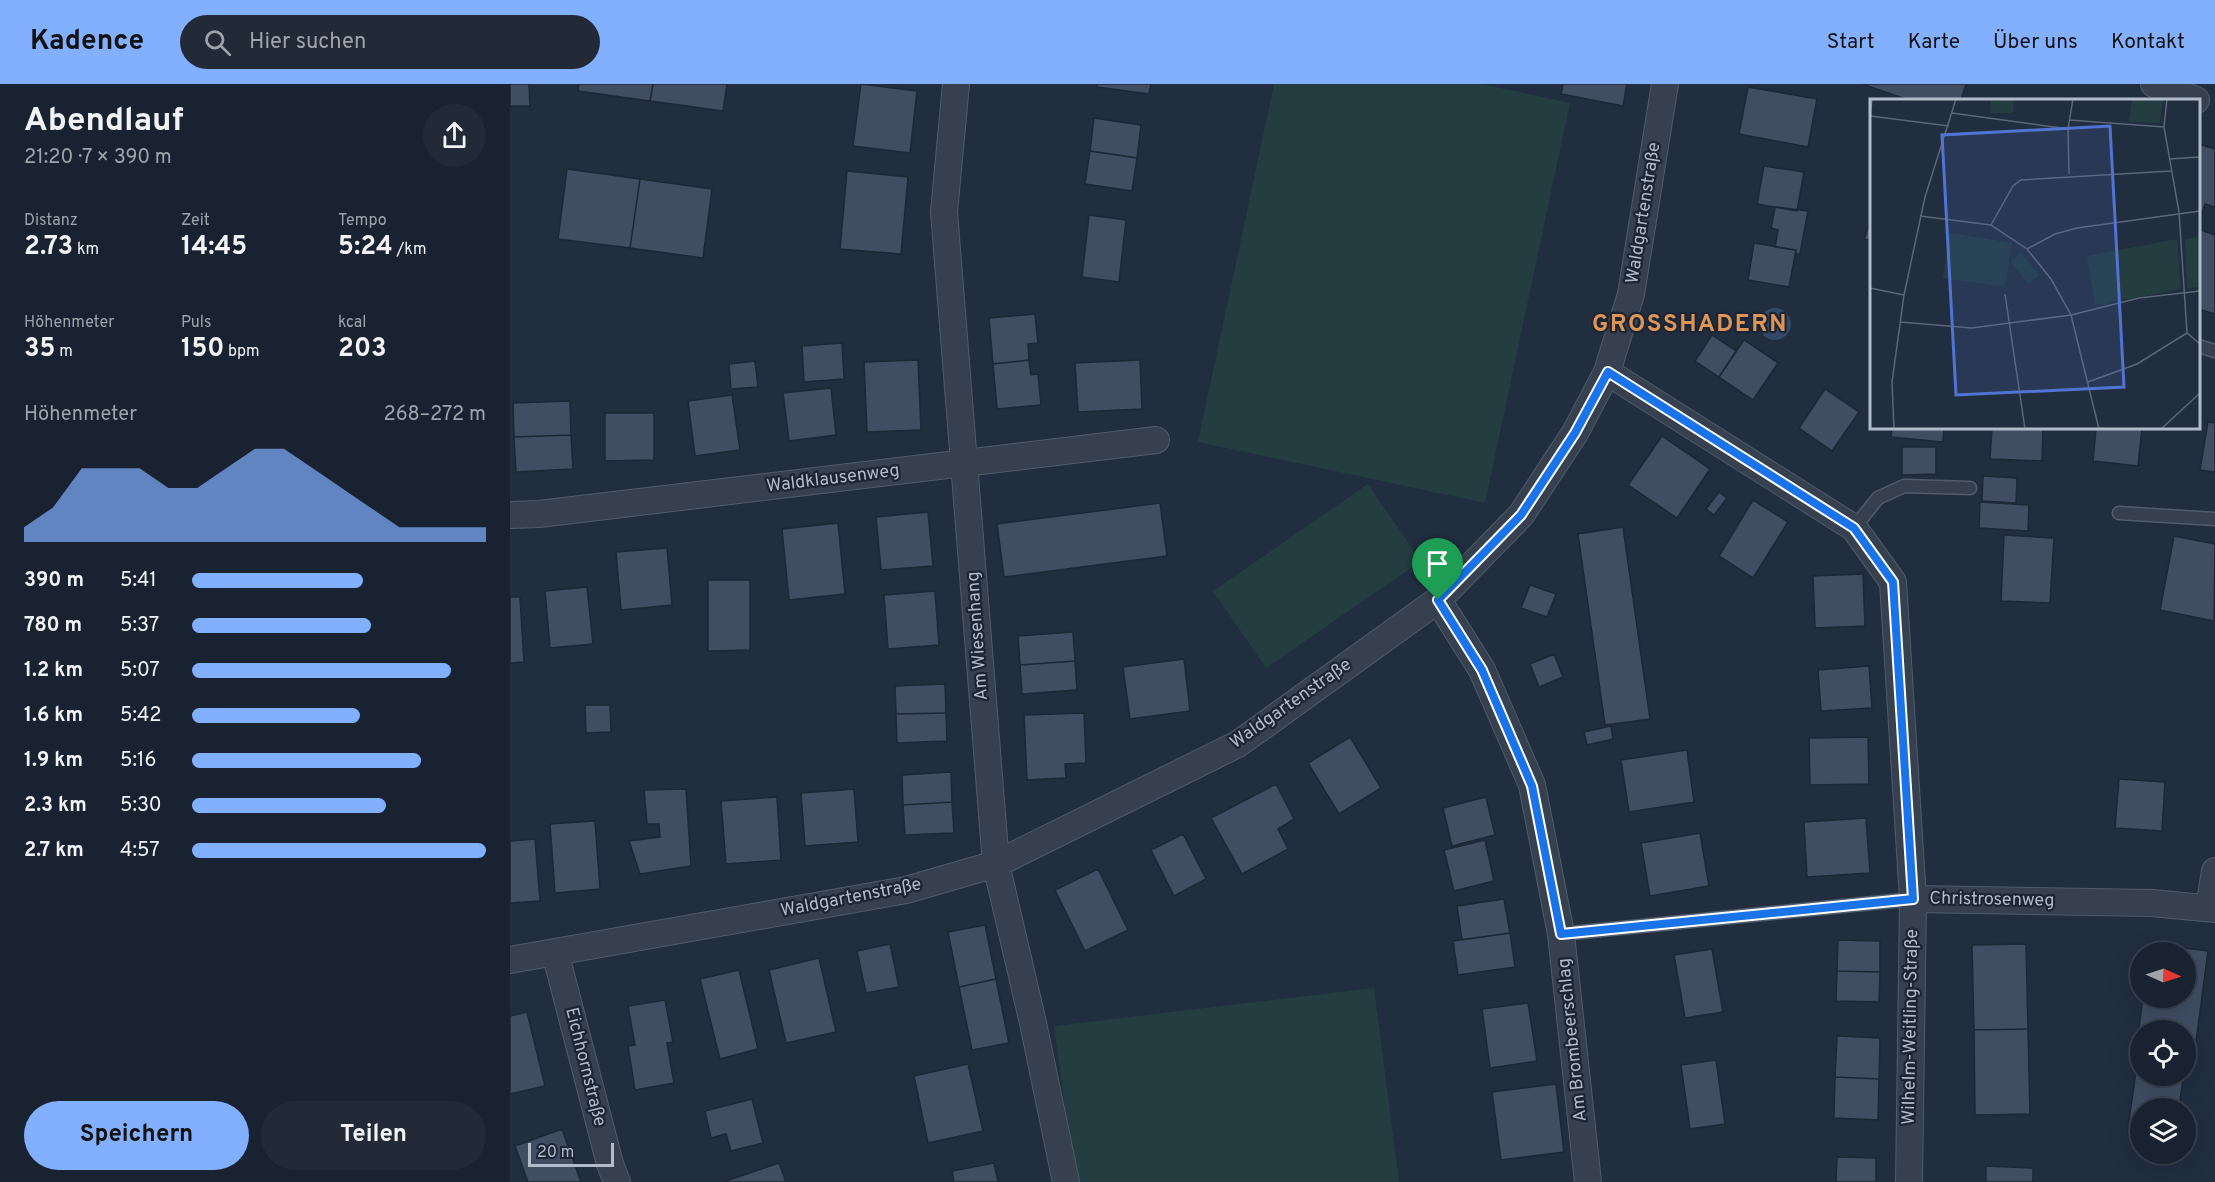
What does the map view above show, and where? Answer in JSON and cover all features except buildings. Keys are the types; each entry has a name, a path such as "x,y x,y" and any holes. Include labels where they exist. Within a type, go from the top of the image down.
{"street":[{"name":"Am Wiesenhang","path":"956,84 944,212 996,864 1033,1023 1066,1182"},
{"name":"Waldgartenstraße","path":"510,960 906,890 996,864 1238,744 1438,600 1521,515 1575,433 1608,372 1631,294 1665,84"},
{"path":"2154,84 2193,99"},
{"path":"2200,102 2215,108"},
{"name":"Wilhelm-Weitling-Straße","path":"1608,372 1854,528 1893,582 1913,899 1909,1182"},
{"name":"Waldklausenweg","path":"510,515 563,511 1156,440"},
{"name":"Am Brombeerschlag","path":"1438,600 1482,670 1532,786 1561,934 1588,1182"},
{"path":"2212,909 2215,871"},
{"name":"Christrosenweg","path":"1913,899 2152,903 2212,909"},
{"name":"Eichhornstraße","path":"555,952 610,1164 617,1182"}],"lane":[{"path":"2200,346 2215,351"},
{"path":"1854,528 1878,498 1904,486 1970,488"},
{"path":"2119,513 2215,519"},
{"name":"Christrosenweg","path":"1561,934 1913,899"}],"green space":[{"path":"1274,84 1482,84 1570,103 1485,503 1198,442"},
{"path":"1368,484 1421,561 1266,668 1213,591"},
{"path":"1374,988 1399,1182 1075,1182 1054,1026"}],"water":[{"path":"1775,308 1786,313 1791,324 1786,335 1775,340 1764,335 1759,324 1764,313"}],"district":[{"name":"GROSSHADERN","path":"1690,325"}],"route":[{"path":"1608,372 1854,528 1893,582 1913,899 1561,934 1532,786 1482,670 1438,600 1521,515 1575,433 1608,372"}]}
